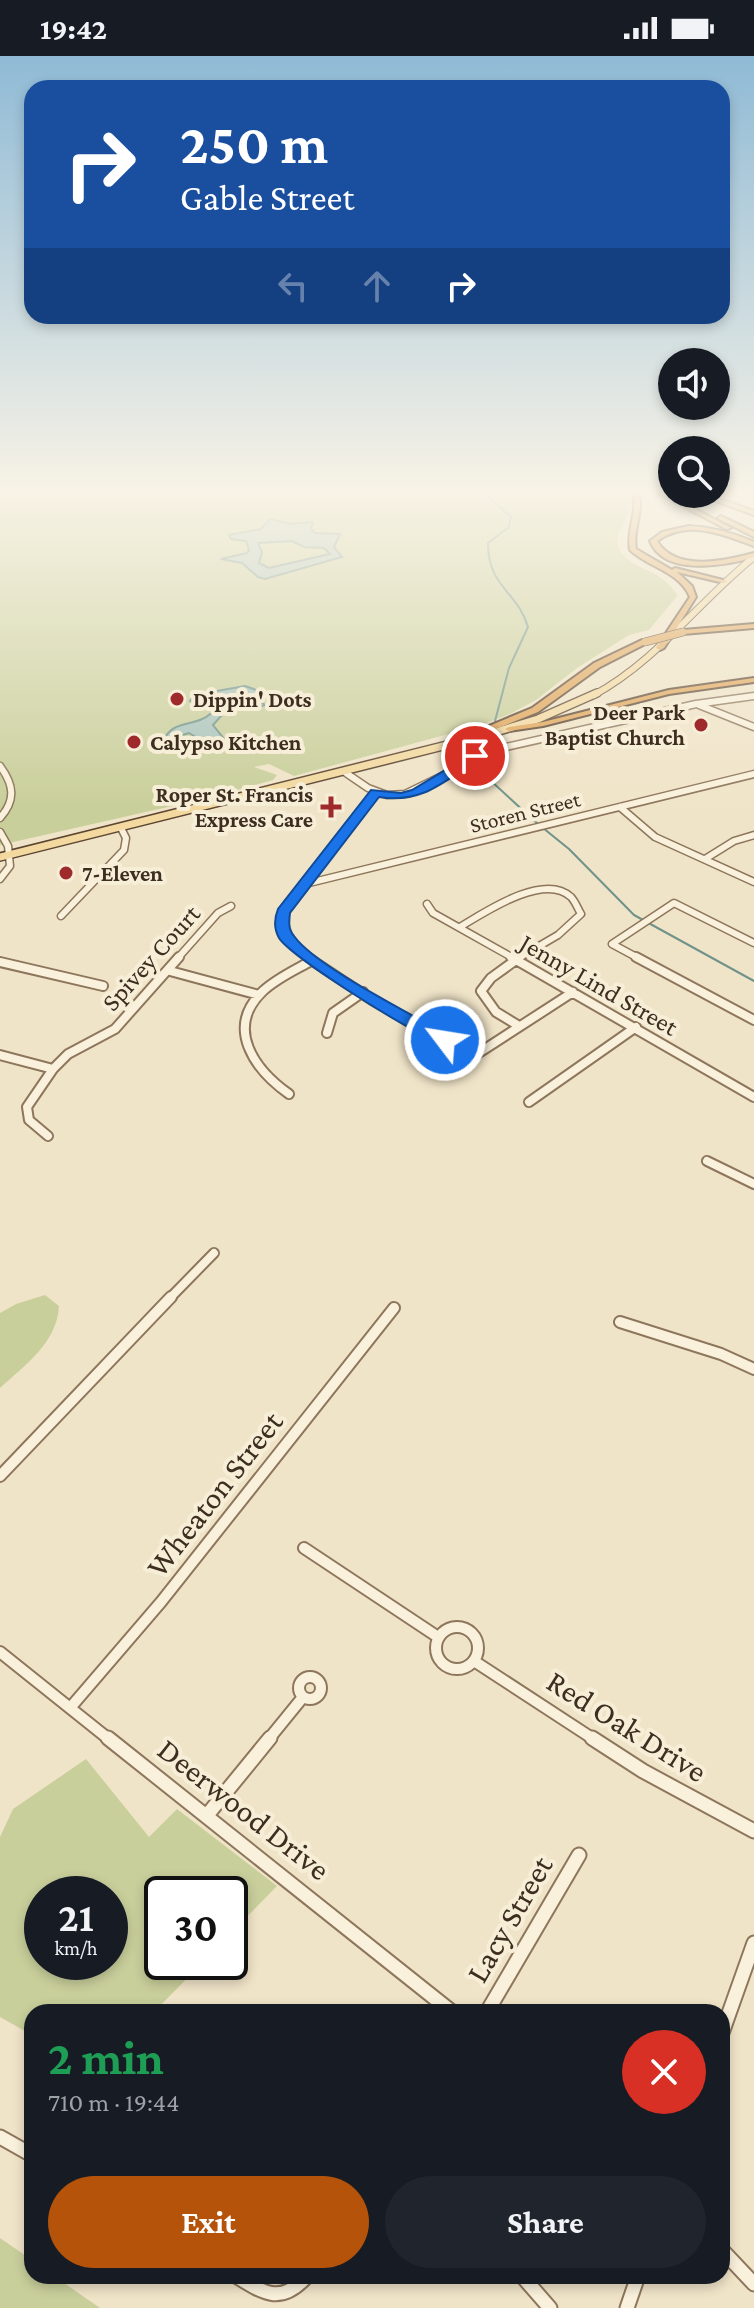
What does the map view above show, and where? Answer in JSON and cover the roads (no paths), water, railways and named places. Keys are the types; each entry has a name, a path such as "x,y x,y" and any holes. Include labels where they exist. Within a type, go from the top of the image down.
{"highway":[{"path":"660,648 693,596"},
{"path":"445,746 535,710 597,665 645,642 683,632 754,626"},
{"path":"509,729 543,724 669,692 754,680"}],"main road":[{"path":"3,854 346,773 509,729 557,712 598,693 643,664 710,596"}],"street":[{"path":"346,773 376,793 401,797 417,793 475,756 696,704 754,696"},
{"path":"696,704 754,727"},
{"path":"0,766 14,791 1,819"},
{"name":"Storen Street","path":"305,884 754,774"},
{"path":"376,793 283,912 282,925 286,937 311,961 472,1057"},
{"path":"620,807 655,837 754,882"},
{"path":"61,916 124,850 126,838 121,828"},
{"path":"0,832 8,846 3,854 10,866 0,879"},
{"path":"705,859 734,841 754,835"},
{"path":"460,927 513,897 536,889 559,891 578,903 581,914 572,927 487,981 481,991 493,1010 519,1026"},
{"path":"754,943 674,903 612,944 754,1020"},
{"name":"Jenny Lind Street","path":"427,904 433,913 754,1097"},
{"name":"Spivey Court","path":"48,1136 29,1120 27,1107 37,1089 68,1054 115,1029 170,971 218,913 231,906"},
{"path":"289,1094 264,1075 249,1055 245,1027 259,995 311,961"},
{"path":"0,962 103,986"},
{"path":"170,971 259,995"},
{"path":"327,1033 326,1022 331,1014 363,992"},
{"path":"454,1069 573,992"},
{"path":"529,1102 636,1027"},
{"path":"0,1055 53,1069"},
{"path":"707,1161 752,1180"},
{"path":"0,1476 214,1253"},
{"name":"Wheaton Street","path":"70,1708 161,1602 394,1308"},
{"path":"620,1322 721,1354 754,1369"},
{"name":"Red Oak Drive","path":"304,1548 438,1637 435,1650 448,1666 462,1668 474,1661 643,1771 754,1831"},
{"path":"438,1637 455,1629 468,1632 477,1642 474,1661"},
{"name":"Deerwood Drive","path":"0,1652 208,1814 442,2004"},
{"path":"208,1814 303,1697"},
{"name":"Lacy Street","path":"492,2004 579,1855"},
{"path":"730,2010 754,1943"},
{"path":"0,2137 24,2150"},
{"path":"730,2258 754,2284"},
{"path":"249,2284 281,2298 294,2293 301,2284"},
{"path":"529,2284 550,2308"},
{"path":"627,2308 635,2284"}],"water":[{"path":"245,686 259,691 256,698 265,705 255,708 240,700 236,709 222,702 234,699 202,703 190,701 194,695"},
{"path":"210,714 222,715 213,725 225,740 209,745 189,733 169,739 166,736 175,728"}],"waterway":[{"path":"495,721 509,668 528,627 510,596"},
{"path":"484,764 479,770 538,824"},
{"path":"543,828 569,849 634,915 754,981"}],"place":[{"name":"Dippin' Dots","path":"177,699"},
{"name":"Deer Park Baptist Church","path":"701,725"},
{"name":"Calypso Kitchen","path":"134,742"},
{"name":"Roper St. Francis Express Care","path":"331,807"},
{"name":"7-Eleven","path":"66,873"}]}
